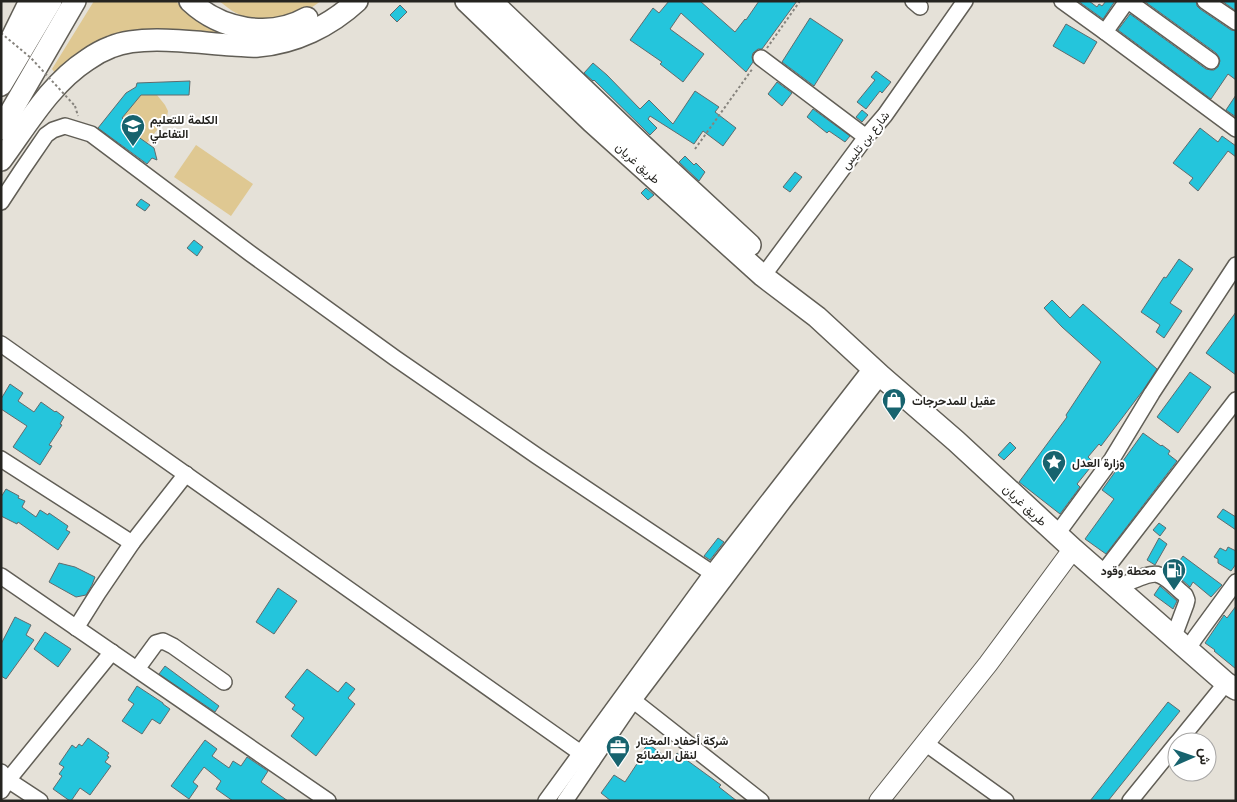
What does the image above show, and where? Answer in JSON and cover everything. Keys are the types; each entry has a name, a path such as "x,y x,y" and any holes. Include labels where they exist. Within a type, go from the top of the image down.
{"highway":[{"path":"1,60 30,1"},
{"path":"1,85 51,1"},
{"path":"1,129 75,1"},
{"path":"190,1 206,15 221,22 239,28 262,30 301,22 335,1"},
{"path":"1,160 63,78 88,60 112,47 130,42 162,40 256,46 282,43 312,32 343,14 357,1"},
{"name":"طريق غريان","path":"466,1 592,122 767,270"},
{"name":"طريق غريان","path":"491,1 642,145 767,270 876,372 956,441 1117,588 1231,686"}],"main road":[{"path":"879,801 988,664 1073,549"}],"street":[{"name":"شارع بن تليس","path":"767,270 866,137 885,115 965,1"},
{"path":"1062,1 1236,129"},
{"path":"1106,32 1128,1 1212,61"},
{"path":"1205,1 1236,22"},
{"path":"760,58 866,137"},
{"path":"1,202 46,135 53,130 65,126 91,134 251,254 395,358 537,456 718,576"},
{"path":"1056,534 1116,454 1152,393 1236,265"},
{"path":"1,344 586,757"},
{"path":"546,801 586,757 718,576 876,372"},
{"path":"1102,574 1236,400"},
{"path":"1,459 132,543"},
{"path":"76,628 132,543 186,474"},
{"path":"1117,588 1156,574 1162,576 1185,595 1187,600 1181,643 1195,638 1236,582"},
{"path":"1,576 328,801"},
{"path":"136,669 156,644 163,641 224,682"},
{"path":"3,784 112,652"},
{"path":"1188,732 1231,686"},
{"path":"628,697 761,801"},
{"path":"925,743 1006,801"},
{"path":"1130,801 1167,756"},
{"path":"564,801 586,757"},
{"path":"3,784 11,801"},
{"path":"3,784 40,801"}],"path":[{"path":"695,150 800,1"},
{"path":"1,33 31,58 75,106"}],"shaded area":[{"path":"94,1 176,1 199,22 227,34 126,37 58,77 52,69"},
{"path":"219,1 321,1 291,17 258,20 234,12"},
{"path":"138,95 157,95 168,111 167,117 147,143 137,136 139,131 122,118 138,98"},
{"path":"196,145 253,184 231,216 174,177"}],"building":[{"path":"669,1 700,1 735,32 759,1 797,1 762,49 758,49 753,53 753,62 746,72 681,13 670,29 704,54 683,82 660,64 662,62 630,40 653,8 659,13"},
{"path":"1078,1 1089,1 1097,7 1099,4 1102,6 1106,1 1115,1 1103,19"},
{"path":"1144,1 1196,1 1200,9 1231,30 1236,31 1236,80 1228,74 1211,99 1118,30 1130,14 1206,69 1214,70 1218,67 1220,61 1216,53"},
{"path":"1222,1 1236,1 1236,11"},
{"path":"400,5 407,12 397,22 390,15"},
{"path":"810,18 843,40 814,86 782,62"},
{"path":"1066,24 1097,42 1084,64 1053,46"},
{"path":"593,63 640,109 649,100 673,124 695,91 719,107 715,112 736,128 723,146 703,131 694,144 650,116 648,119 657,128 650,135 594,80 584,73"},
{"path":"876,71 891,82 882,93 880,91 866,109 857,102 875,80 871,77"},
{"path":"190,81 189,95 141,95 122,118 140,132 137,136 154,148 157,160 152,158 147,164 98,128 126,93 136,87 137,83"},
{"path":"777,82 792,93 782,106 768,94"},
{"path":"1236,95 1236,117 1226,110"},
{"path":"813,109 850,136 845,142 829,131 827,133 807,117"},
{"path":"862,110 868,115 862,122 856,117"},
{"path":"1200,128 1218,142 1222,136 1236,146 1236,157 1228,151 1198,191 1189,183 1193,178 1173,163"},
{"path":"685,156 705,172 699,181 679,162"},
{"path":"795,172 802,177 790,192 783,187"},
{"path":"646,188 654,195 648,200 641,193"},
{"path":"141,199 150,205 145,211 136,205"},
{"path":"194,240 203,247 197,256 187,248"},
{"path":"1179,259 1193,269 1170,303 1182,311 1164,338 1156,332 1160,325 1141,312 1164,277 1166,278"},
{"path":"1052,300 1070,318 1083,304 1157,369 1101,446 1099,444 1088,457 1094,463 1077,484 1080,487 1060,514 1019,482 1067,417 1066,415 1101,362 1044,308"},
{"path":"1236,312 1236,375 1206,353"},
{"path":"1190,372 1211,387 1178,433 1157,417"},
{"path":"10,384 23,393 18,401 34,412 41,402 64,417 60,424 62,425 49,445 52,446 40,465 13,447 27,426 1,409 1,399"},
{"path":"1143,433 1170,451 1168,454 1177,461 1106,554 1085,539 1114,499 1102,490"},
{"path":"1010,442 1016,448 1004,460 998,455"},
{"path":"6,489 25,501 22,507 36,517 40,510 48,515 49,513 68,526 66,530 70,532 58,550 18,522 17,524 1,516 1,497"},
{"path":"1223,509 1236,517 1236,530 1217,517"},
{"path":"1159,523 1166,528 1160,536 1153,530"},
{"path":"718,538 724,542 710,560 704,556"},
{"path":"1159,538 1167,544 1155,565 1147,560"},
{"path":"1228,547 1236,551 1236,564 1231,571 1218,563 1218,559 1214,557 1220,548 1226,551"},
{"path":"1183,556 1222,585 1211,597 1193,582 1190,587 1172,571"},
{"path":"59,563 75,567 95,577 86,595 76,597 49,582"},
{"path":"1160,586 1177,601 1173,609 1154,595"},
{"path":"278,588 297,601 274,634 256,622"},
{"path":"1236,606 1236,669 1205,643 1224,615 1227,618"},
{"path":"15,617 31,625 26,635 34,640 6,679 1,676 1,644"},
{"path":"45,632 71,649 58,667 34,649"},
{"path":"165,666 219,706 215,712 159,674"},
{"path":"307,669 338,692 346,682 355,689 348,698 355,704 316,756 291,736 304,718 292,709 295,705 285,697"},
{"path":"137,686 170,709 160,724 152,719 142,734 122,721 134,704 128,700"},
{"path":"1168,702 1180,711 1108,801 1090,801"},
{"path":"88,738 109,753 107,756 109,757 105,762 111,766 90,795 80,788 70,801 53,789 62,776 59,774 64,767 59,764 72,745 76,748 79,744 82,746"},
{"path":"205,740 217,749 212,756 229,768 233,761 241,766 247,757 268,771 261,782 288,801 233,801 216,789 221,781 204,767 193,782 198,786 189,799 171,786"},
{"path":"648,744 672,761 677,753 721,785 719,787 737,801 611,801 601,793 614,775 625,782"}],"place":[{"name":"الكلمة للتعليم التفاعلي","path":"133,147"},
{"name":"عقيل للمدحرجات","path":"894,421"},
{"name":"وزارة العدل","path":"1054,483"},
{"name":"محطة وقود","path":"1174,591"},
{"name":"شركة أحفاد المختار لنقل البضائع","path":"618,768"}]}
